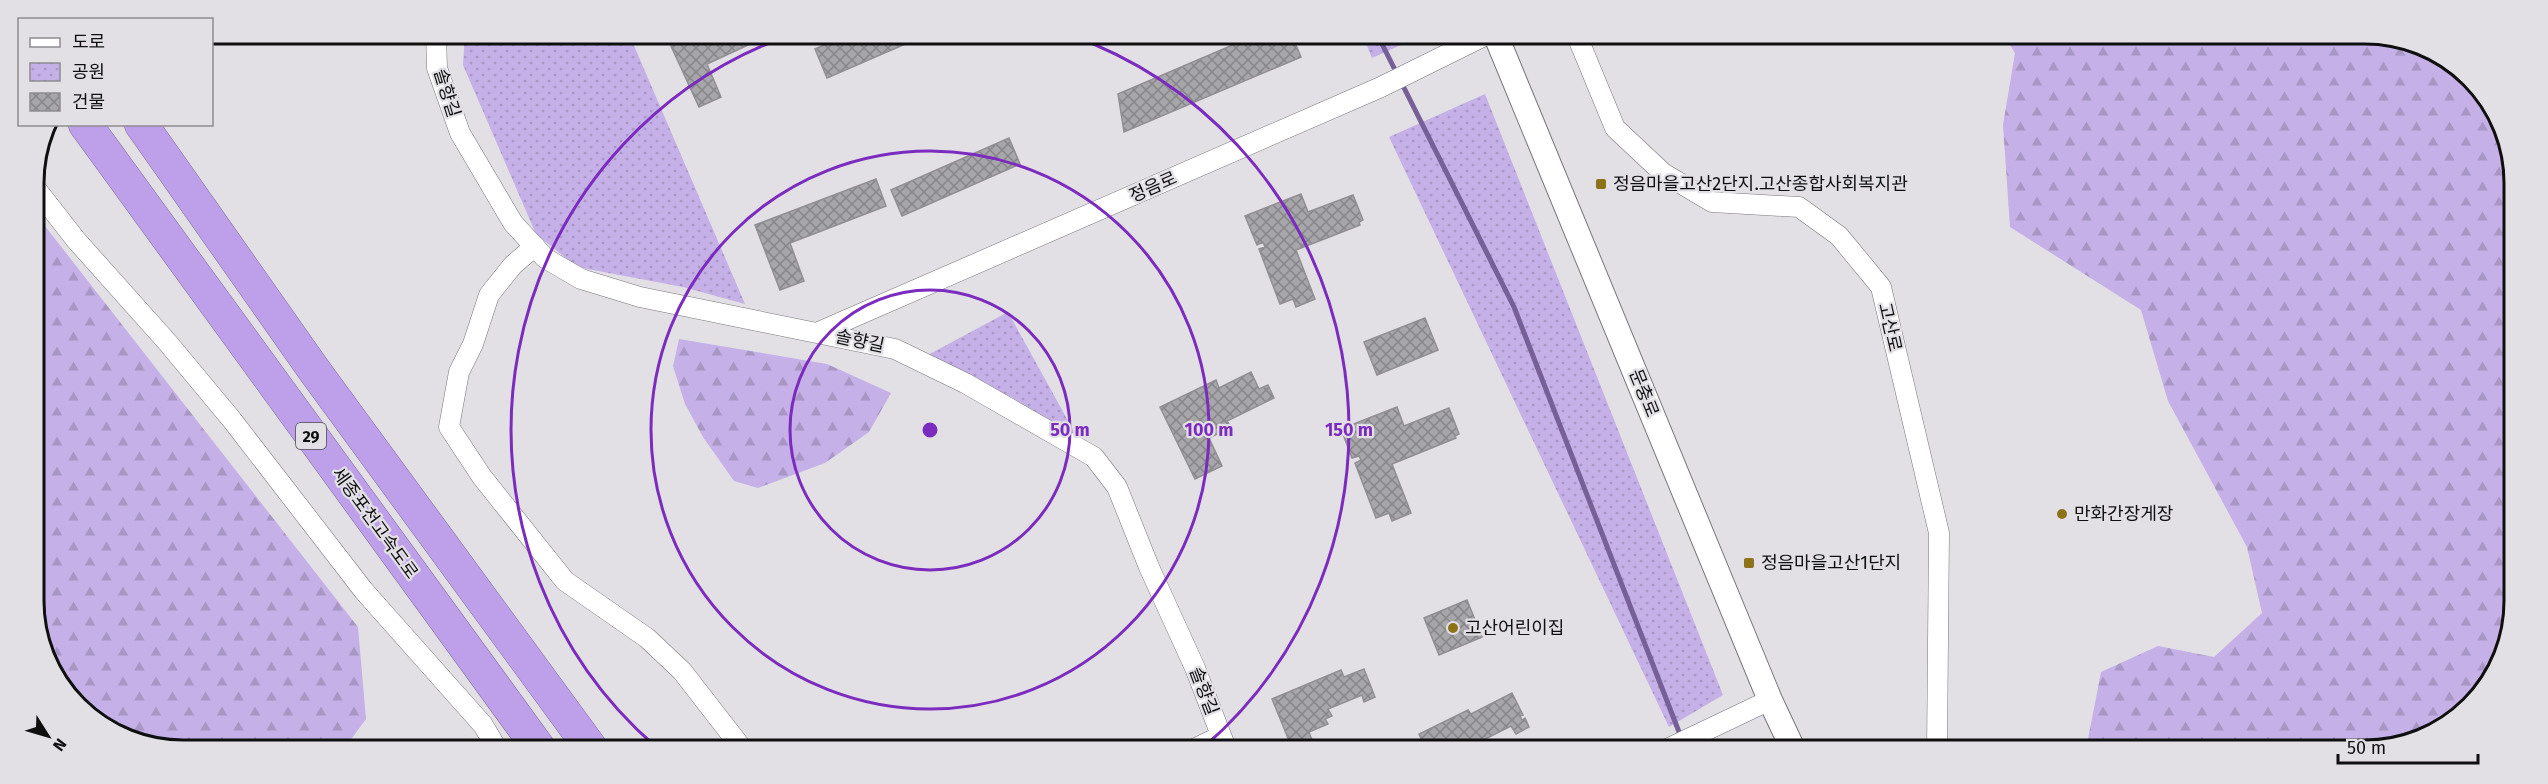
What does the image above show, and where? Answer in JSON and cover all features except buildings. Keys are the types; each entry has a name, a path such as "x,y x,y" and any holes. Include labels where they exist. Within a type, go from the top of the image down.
{"highway":[{"name":"세종포천고속도로","path":"86,126 533,740"},
{"name":"29","path":"142,126 315,370 585,740"}],"street":[{"name":"솔향길","path":"436,44 437,68 460,133 513,223 545,258 581,279 630,294 895,349 965,383 1094,457 1117,487 1149,567 1195,668 1223,740"},
{"name":"정음로","path":"819,332 1381,87 1468,44"},
{"name":"문충로","path":"1499,44 1770,700 1789,740"},
{"name":"고산로","path":"1580,44 1615,128 1663,173 1712,202 1799,207 1839,236 1881,287 1939,533 1937,740"},
{"path":"44,199 76,240 168,343 232,420 364,591 483,725 492,740"},
{"path":"535,246 513,265 489,296 473,344 459,372 449,427 482,477 565,581 647,638 682,671 736,740"},
{"path":"1686,740 1770,700"}],"green space":[{"path":"464,44 633,44 745,304 683,287 577,267 536,234 463,65"},
{"path":"1366,44 1403,44 1372,58"},
{"path":"2009,44 2383,45 2401,48 2435,62 2464,84 2486,113 2497,138 2504,174 2503,619 2494,654 2481,679 2464,700 2435,722 2401,736 2374,740 2088,739 2101,672 2158,646 2214,657 2262,613 2247,547 2168,401 2141,310 2010,227 2003,125 2015,53"},
{"path":"1485,94 1723,695 1669,727 1389,137"},
{"path":"44,225 358,627 366,719 350,740 165,739 147,736 113,722 84,700 67,679 51,646 44,610"},
{"path":"1008,312 1082,446 1013,398 926,356"},
{"path":"679,339 827,364 891,393 869,432 825,463 758,488 734,481 703,437 685,404 673,366"}],"waterway":[{"path":"1382,44 1514,307 1681,737"}],"place":[{"name":"정음마을고산2단지.고산종합사회복지관","path":"1601,184"},
{"name":"만화간장게장","path":"2062,514"},
{"name":"정음마을고산1단지","path":"1749,563"},
{"name":"고산어린이집","path":"1453,628"}]}
